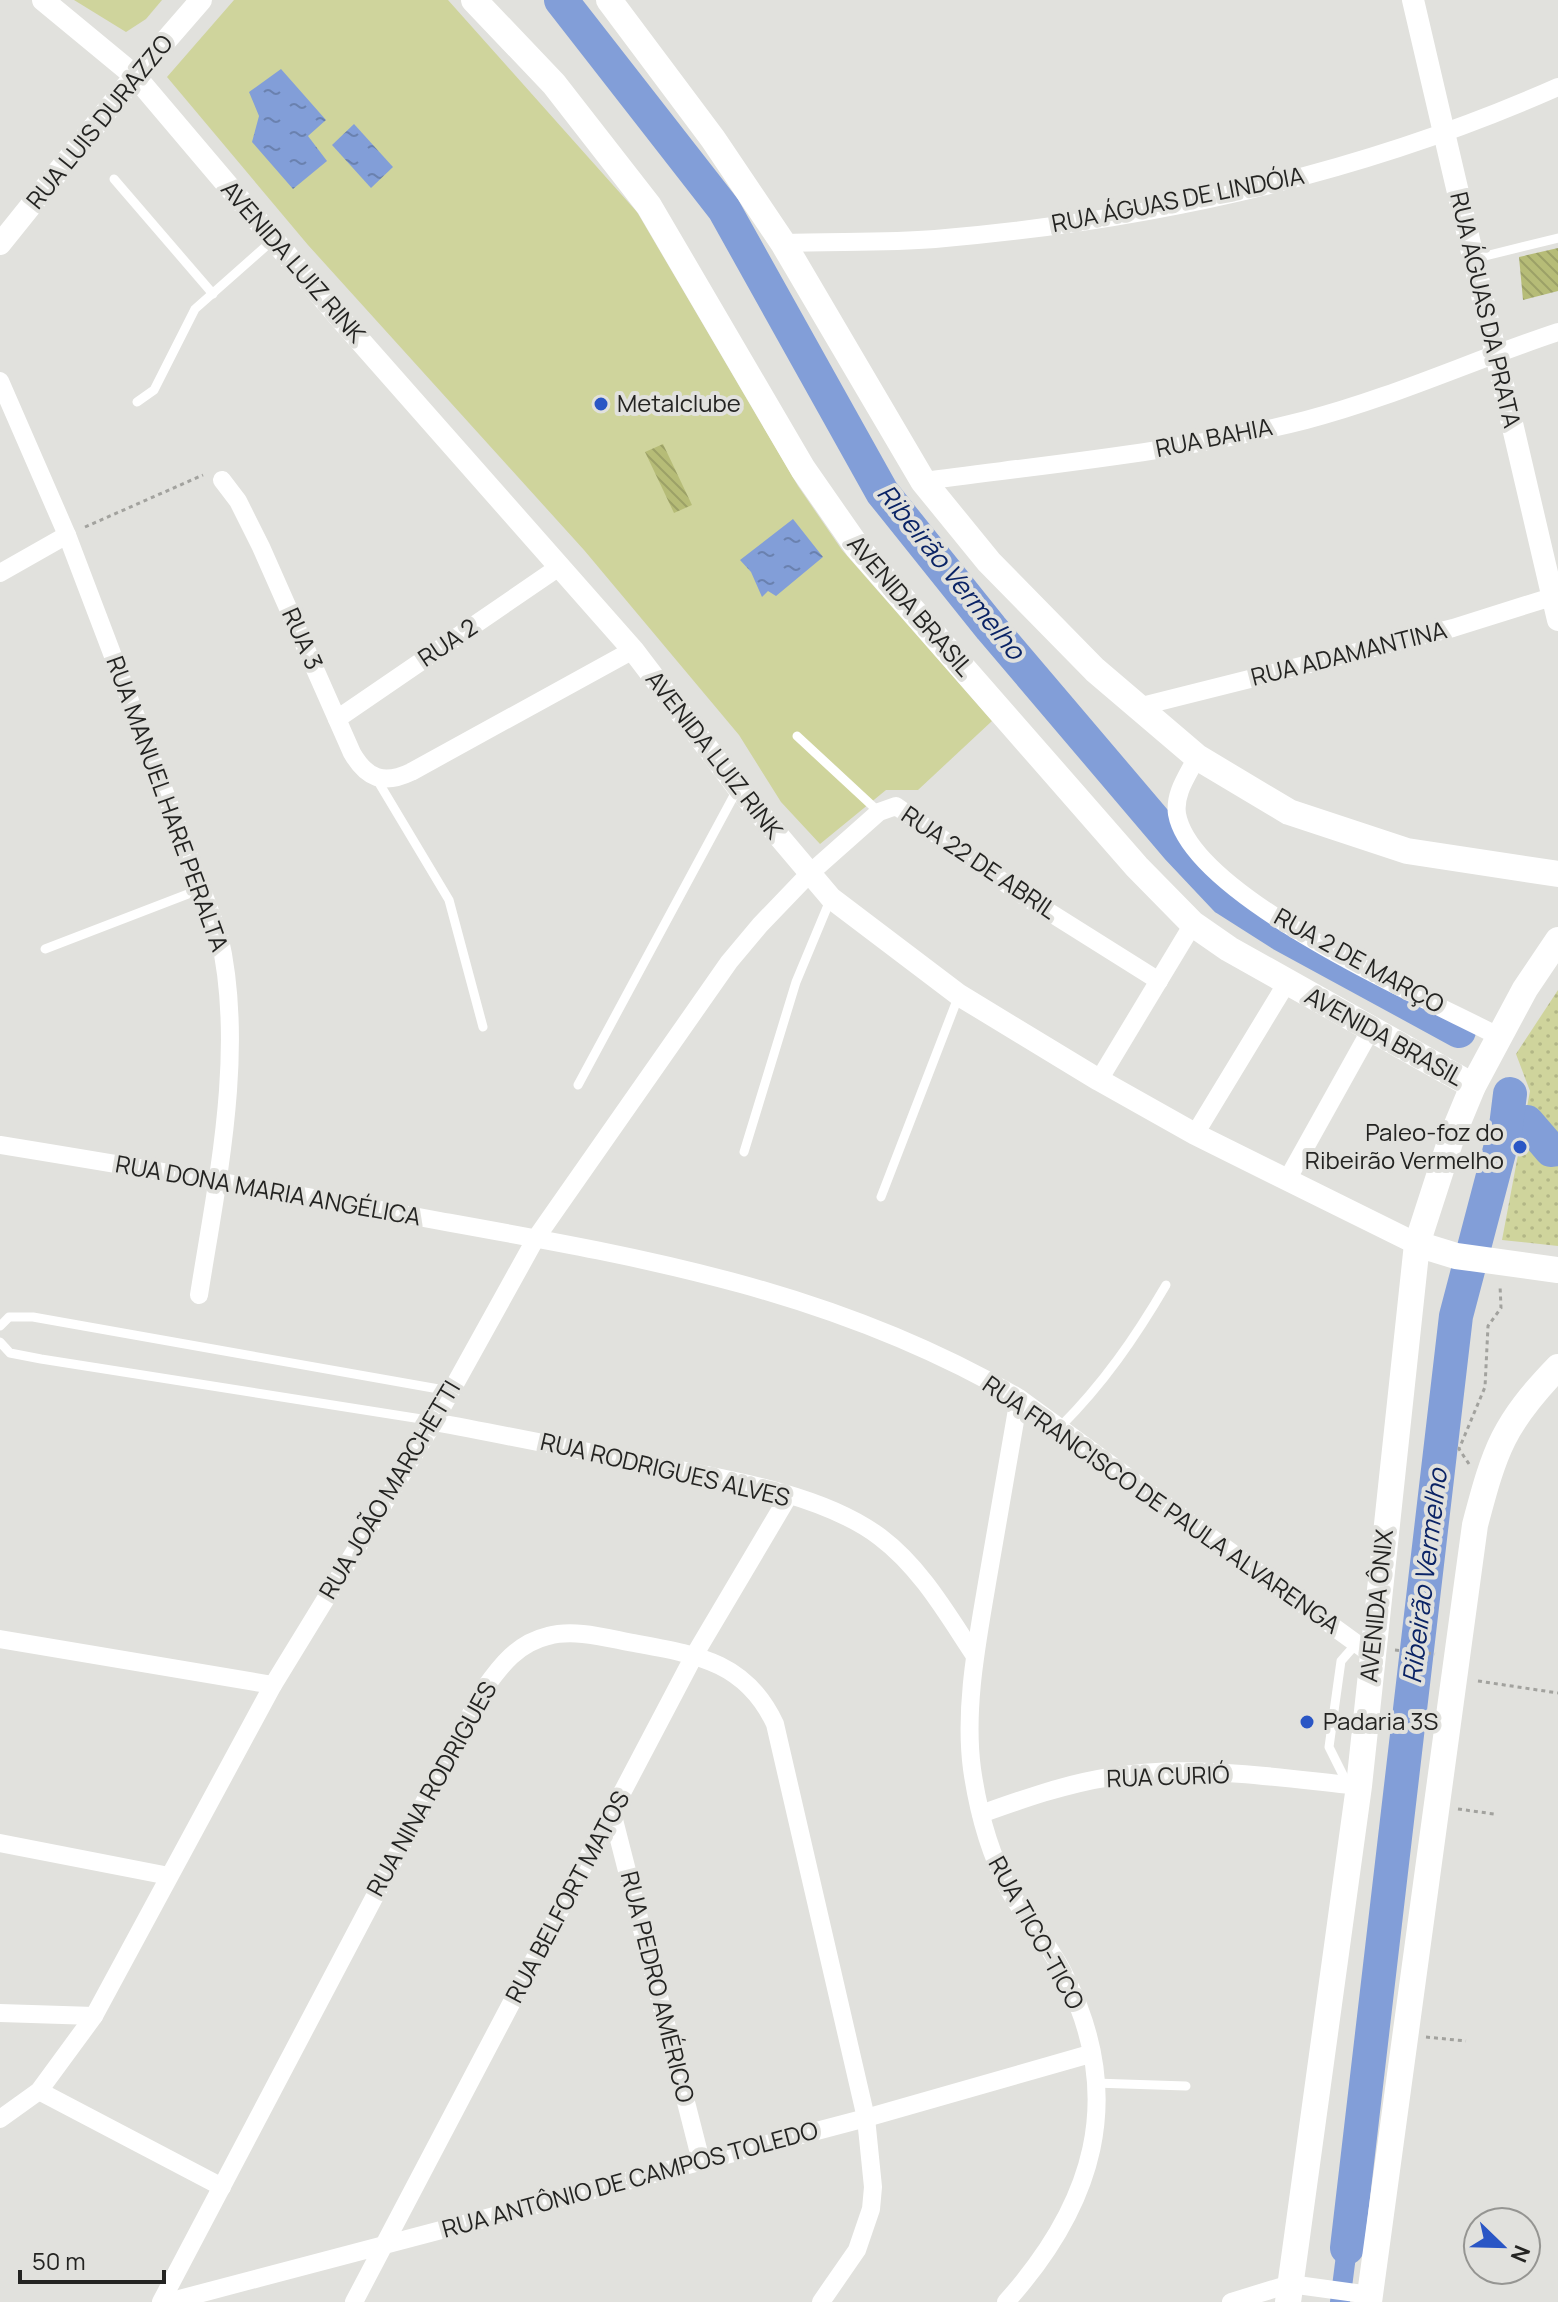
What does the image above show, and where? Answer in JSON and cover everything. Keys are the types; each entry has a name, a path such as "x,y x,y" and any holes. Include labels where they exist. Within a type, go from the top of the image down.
{"main road":[{"name":"AVENIDA BRASIL","path":"474,0 554,84 649,206 708,302 776,424 839,523 1137,867 1193,924 1286,984 1473,1086"},
{"path":"609,0 713,139 783,243 923,481 989,562 1085,661 1197,757 1270,802 1340,832 1466,862 1558,874"},
{"name":"AVENIDA ÔNIX","path":"1293,2290 1354,1786 1374,1649 1417,1244 1451,1139 1473,1086 1498,1036 1558,940"},
{"name":"AVENIDA LUIZ RINK","path":"1417,1244 1456,1256 1558,1270"},
{"path":"1367,2297 1437,1806 1449,1658 1475,1525 1485,1487 1508,1426 1521,1405 1558,1367"}],"street":[{"name":"AVENIDA LUIZ RINK","path":"43,0 135,76 273,240 633,650 738,788 808,875 831,898 959,995 1099,1080 1195,1134 1417,1244"},
{"name":"RUA LUIS DURAZZO","path":"0,244 135,76 201,0"},
{"name":"RUA ÁGUAS DA PRATA","path":"1413,0 1446,133 1494,353 1555,596 1558,620"},
{"name":"RUA ÁGUAS DE LINDÓIA","path":"783,243 932,239 1078,222 1187,203 1353,163 1446,133 1558,87"},
{"name":"RUA BAHIA","path":"923,481 1143,452 1252,432 1423,384 1494,353 1558,332"},
{"name":"RUA MANUEL HARE PERALTA","path":"0,381 67,535 221,946 229,1002 230,1044 217,1181 199,1295"},
{"name":"RUA 3","path":"222,480 238,501 261,547 362,769 385,779"},
{"path":"0,573 67,535"},
{"name":"RUA 2","path":"337,719 559,567"},
{"name":"RUA ADAMANTINA","path":"1138,707 1453,628 1555,596"},
{"path":"385,779 633,650"},
{"name":"RUA 2 DE MARÇO","path":"1197,757 1176,804 1180,824 1200,856 1264,909 1312,940 1498,1036"},
{"name":"RUA 22 DE ABRIL","path":"808,875 879,812 893,805 905,810 1019,893 1159,981"},
{"name":"RUA JOÃO MARCHETTI","path":"0,2119 39,2091 94,2016 273,1685 434,1422 536,1238 729,962 808,875"},
{"path":"1099,1080 1193,924"},
{"path":"1195,1134 1286,984"},
{"path":"1287,1180 1370,1031"},
{"name":"RUA DONA MARIA ANGÉLICA","path":"0,1145 536,1238"},
{"name":"RUA FRANCISCO DE PAULA ALVARENGA","path":"536,1238 793,1297 896,1334 964,1366 1019,1398 1374,1649"},
{"name":"RUA TICO-TICO","path":"1006,2302 1036,2268 1063,2228 1084,2182 1094,2140 1094,2083 1090,2054 1074,1994 1053,1955 1010,1892 991,1852 972,1767 975,1656 1019,1398"},
{"name":"RUA RODRIGUES ALVES","path":"434,1422 709,1475 838,1514 879,1535 905,1558 975,1656"},
{"name":"RUA BELFORT MATOS","path":"354,2302 695,1654 788,1497"},
{"name":"RUA NINA RODRIGUES","path":"161,2302 473,1709 507,1658 534,1641 563,1634 695,1654 746,1682 763,1700 775,1724 866,2118 873,2187 871,2209 857,2250 821,2302"},
{"path":"0,1639 273,1685"},
{"name":"RUA CURIÓ","path":"981,1814 1036,1795 1112,1776 1166,1772 1235,1774 1354,1786"},
{"name":"RUA PEDRO AMÉRICO","path":"612,1812 701,2161"},
{"path":"0,1843 169,1876"},
{"path":"0,2013 94,2016"},
{"name":"RUA ANTÔNIO DE CAMPOS TOLEDO","path":"168,2302 866,2118 1090,2054"},
{"path":"39,2091 222,2187"},
{"path":"1231,2302 1293,2290 1367,2297"}],"lane":[{"path":"114,179 213,294"},
{"path":"1473,259 1558,238"},
{"path":"137,402 154,390 195,309 273,240"},
{"path":"797,736 879,812"},
{"path":"385,779 449,900 483,1027"},
{"path":"578,1085 738,788"},
{"path":"45,949 201,889"},
{"path":"744,1152 796,982 831,898"},
{"path":"881,1197 959,995"},
{"path":"1060,1427 1099,1387 1166,1285"},
{"path":"0,1326 9,1317 33,1317 450,1391"},
{"path":"0,1342 10,1353 41,1359 434,1422"},
{"path":"1094,2083 1186,2086"}],"path":[{"path":"67,535 195,477 209,475 222,480"},
{"path":"1485,1487 1459,1449 1485,1387 1488,1326 1501,1308 1502,1291 1493,1262"},
{"path":"1374,1649 1449,1658 1482,1684 1558,1693"},
{"path":"1437,1806 1494,1814"},
{"path":"1406,2035 1466,2041"}],"green space":[{"path":"74,0 162,0 146,19 126,32"},
{"name":"Metalclube","path":"234,0 448,0 637,212 798,486 842,550 992,721 918,790 886,790 820,844 781,802 739,735 584,550 308,245 167,77"},
{"path":"1558,990 1558,1246 1502,1240 1530,1091 1516,1054"}],"water":[{"path":"281,69 326,120 308,136 327,161 293,189 252,142 259,116 249,92"},
{"path":"354,124 393,167 371,188 332,145"},
{"path":"793,519 823,557 776,596 768,591 762,597 751,572 740,560"}],"building":[{"path":"1558,248 1558,291 1523,300 1519,257"},
{"path":"663,444 692,505 674,513 645,452"}],"waterway":[{"name":"Ribeirão Vermelho","path":"561,0 724,209 882,492 991,628 1177,847 1226,899 1281,934 1459,1031"},
{"name":"Ribeirão Vermelho","path":"1347,2248 1456,1316 1506,1126 1510,1094"},
{"path":"1506,1126 1527,1122 1551,1150 1558,1149"},
{"name":"Ribeirão Vermelho","path":"1340,2302 1347,2248"}],"place":[{"name":"Metalclube","path":"601,404"},
{"name":"Paleo-foz do Ribeirão Vermelho","path":"1520,1147"},
{"name":"Padaria 3S","path":"1307,1722"}]}
